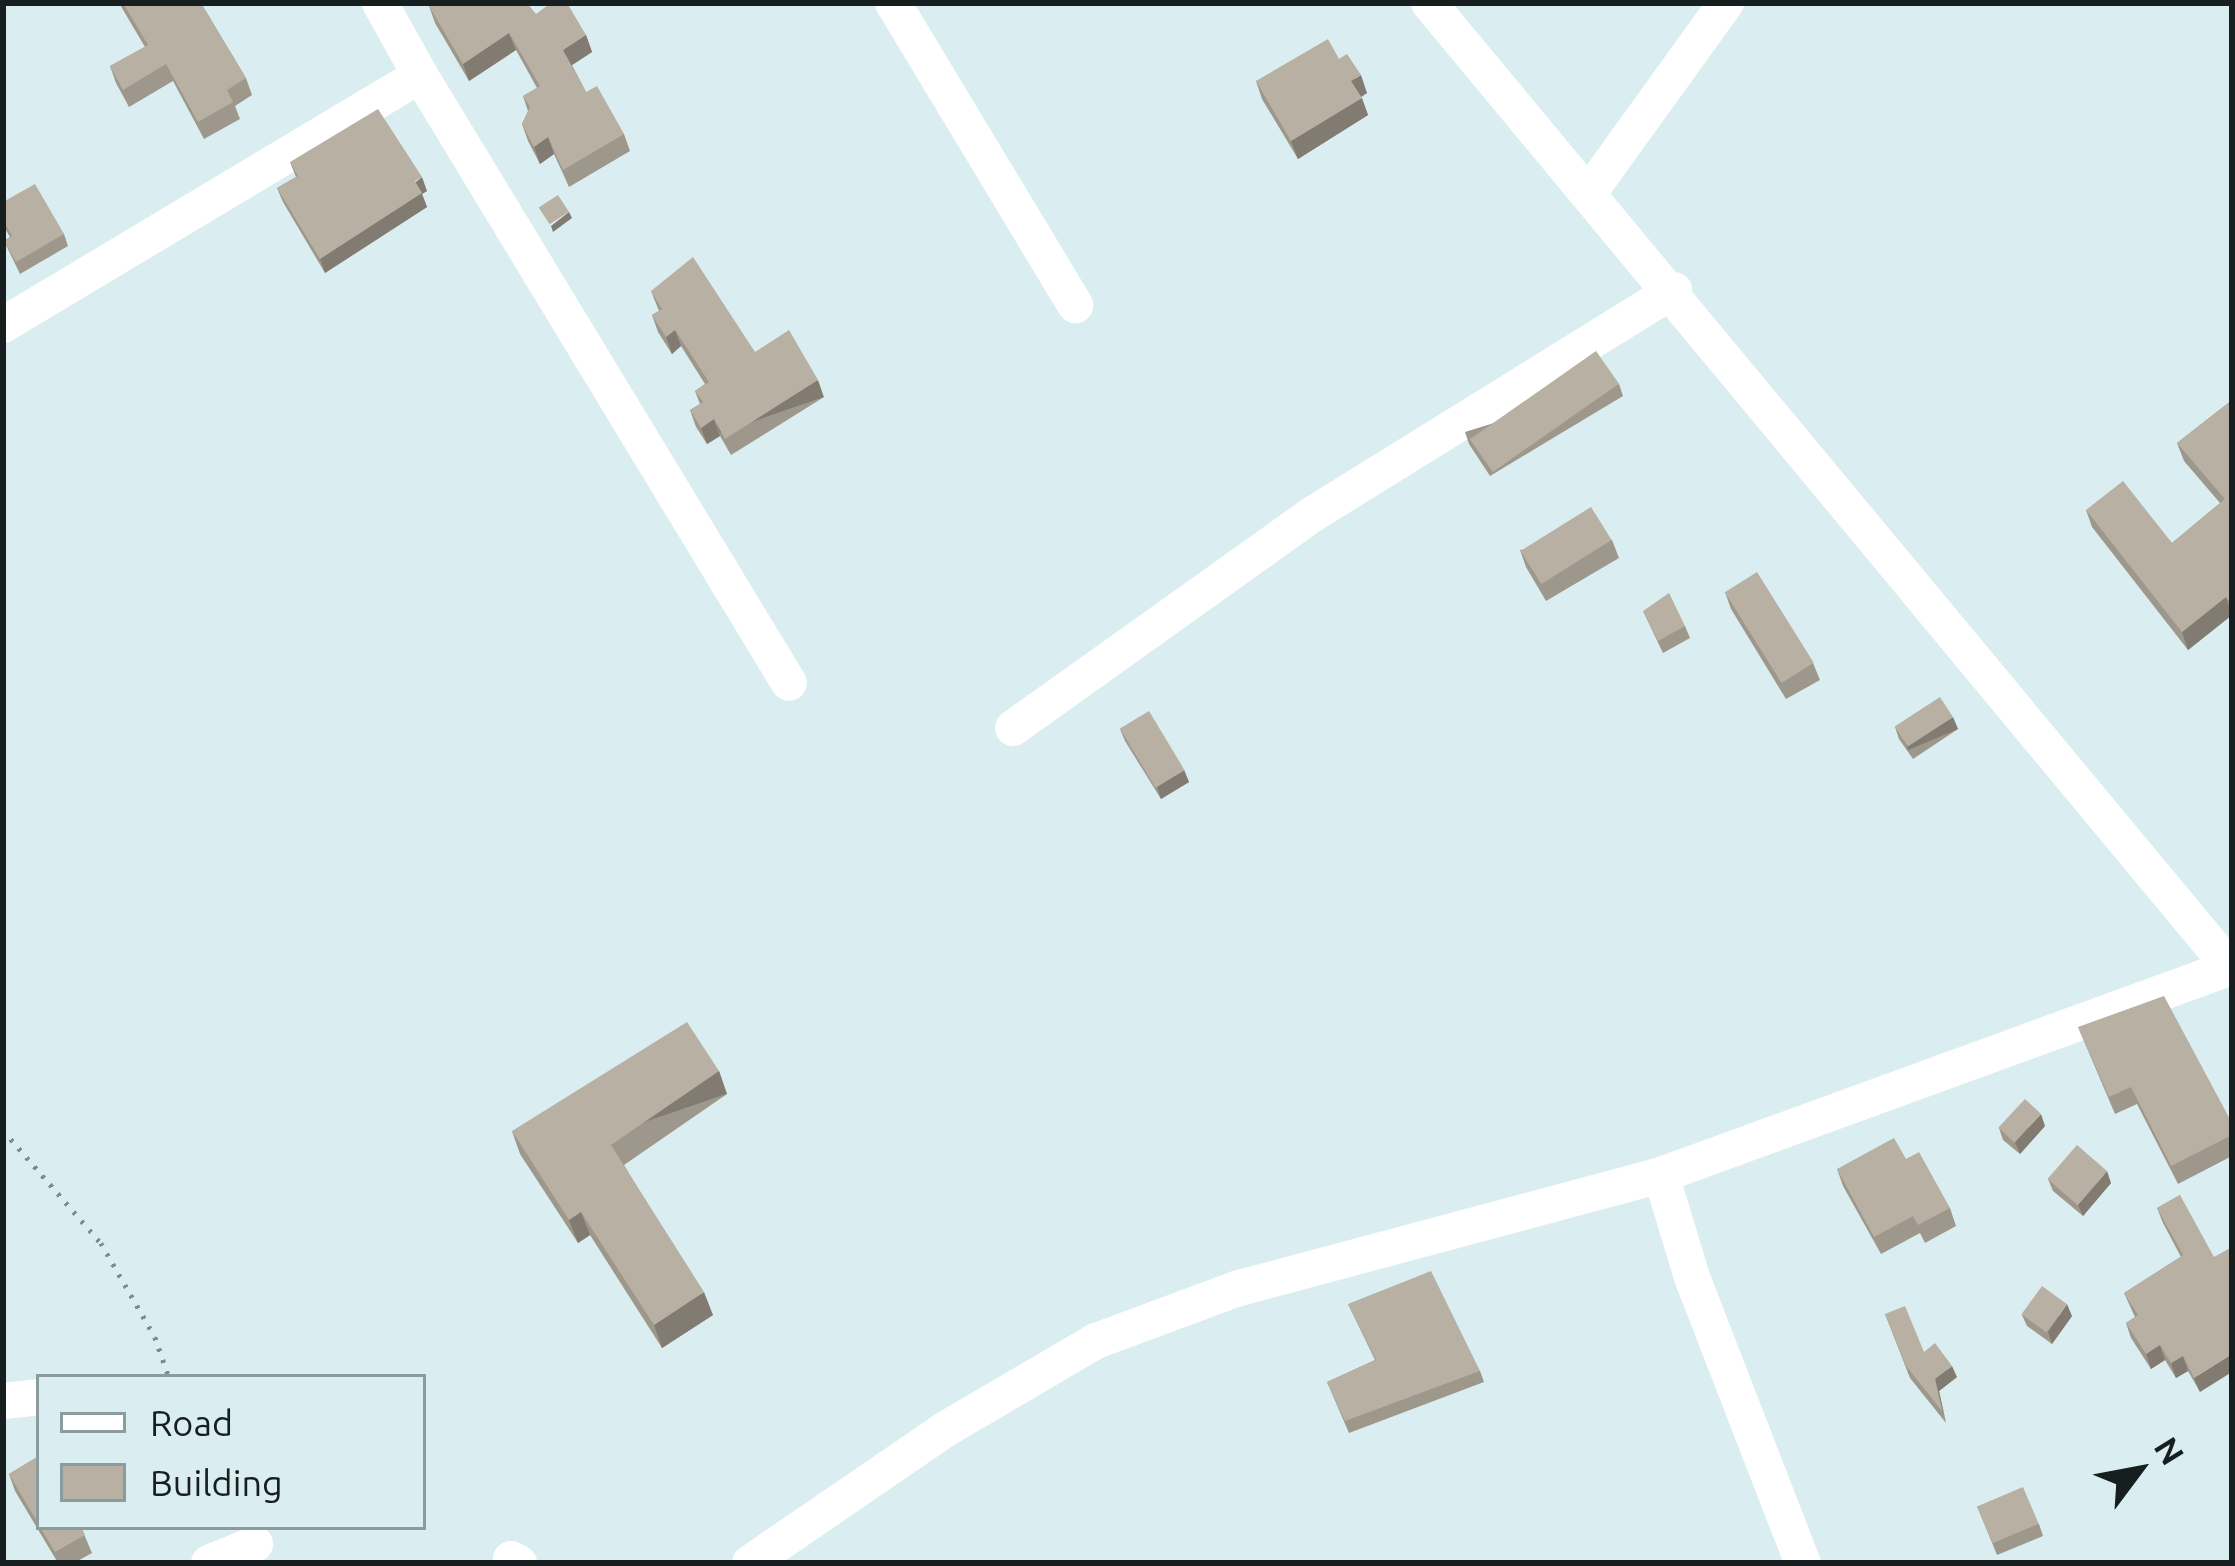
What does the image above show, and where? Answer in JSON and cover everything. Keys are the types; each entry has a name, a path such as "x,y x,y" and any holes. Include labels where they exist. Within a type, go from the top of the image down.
{"street":[{"path":"380,3 789,683"},
{"path":"893,3 1075,305"},
{"path":"750,1563 944,1430 1096,1341 1236,1288 1661,1175 2232,968 1675,290 1429,3"},
{"path":"1591,190 1726,3"},
{"path":"3,325 420,74"},
{"path":"1012,728 1313,514 1675,290"},
{"path":"1661,1175 1693,1280 1804,1563"},
{"path":"3,1401 36,1397"},
{"path":"209,1563 257,1545"}],"path":[{"path":"3,1130 101,1243 155,1336 168,1374"}],"building":[{"path":"123,3 201,3 246,78 227,90 233,102 198,122 166,64 123,90 110,66 148,45"},
{"path":"527,3 536,14 551,3 567,3 586,35 563,50 586,92 597,86 624,134 563,170 548,137 534,147 522,124 530,107 523,96 540,86 509,33 463,64 429,6"},
{"path":"1328,39 1339,59 1347,54 1361,75 1351,81 1362,98 1291,141 1256,81"},
{"path":"378,109 422,177 415,181 422,193 320,259 277,188 298,176 290,162"},
{"path":"35,184 64,234 16,262 4,241 12,236 3,220 3,202"},
{"path":"558,195 569,212 550,224 539,208"},
{"path":"693,257 755,352 789,330 818,380 725,439 714,419 701,428 690,410 703,402 695,391 709,382 675,330 666,337 652,315 662,309 651,291"},
{"path":"1596,351 1619,384 1493,472 1470,439"},
{"path":"2232,400 2232,604 2226,597 2182,632 2086,510 2123,481 2172,543 2225,499 2177,443"},
{"path":"1591,507 1612,540 1541,584 1521,551"},
{"path":"1757,572 1814,663 1781,683 1725,592"},
{"path":"1669,593 1685,626 1658,641 1643,611"},
{"path":"1940,697 1953,717 1908,747 1895,726"},
{"path":"1149,711 1185,770 1155,788 1120,729"},
{"path":"2164,996 2232,1123 2232,1135 2171,1166 2131,1087 2109,1097 2078,1027"},
{"path":"687,1022 719,1071 611,1145 704,1292 654,1325 581,1212 569,1220 512,1131"},
{"path":"2025,1099 2041,1114 2014,1143 1998,1128"},
{"path":"1894,1138 1906,1159 1919,1152 1950,1208 1918,1225 1913,1216 1874,1237 1837,1169"},
{"path":"2077,1145 2107,1171 2078,1205 2047,1179"},
{"path":"2180,1195 2214,1257 2232,1247 2232,1354 2194,1378 2183,1356 2171,1363 2160,1345 2146,1354 2126,1323 2138,1315 2124,1293 2183,1255 2157,1208"},
{"path":"1431,1271 1480,1371 1345,1421 1327,1382 1376,1360 1348,1304"},
{"path":"2042,1286 2067,1304 2047,1333 2021,1314"},
{"path":"1905,1306 1924,1352 1935,1343 1952,1366 1935,1379 1942,1411 1906,1366 1885,1314"},
{"path":"36,1458 36,1520 9,1474"},
{"path":"2023,1487 2039,1524 1993,1543 1977,1507"},
{"path":"42,1530 82,1530 85,1535 55,1552"}]}
